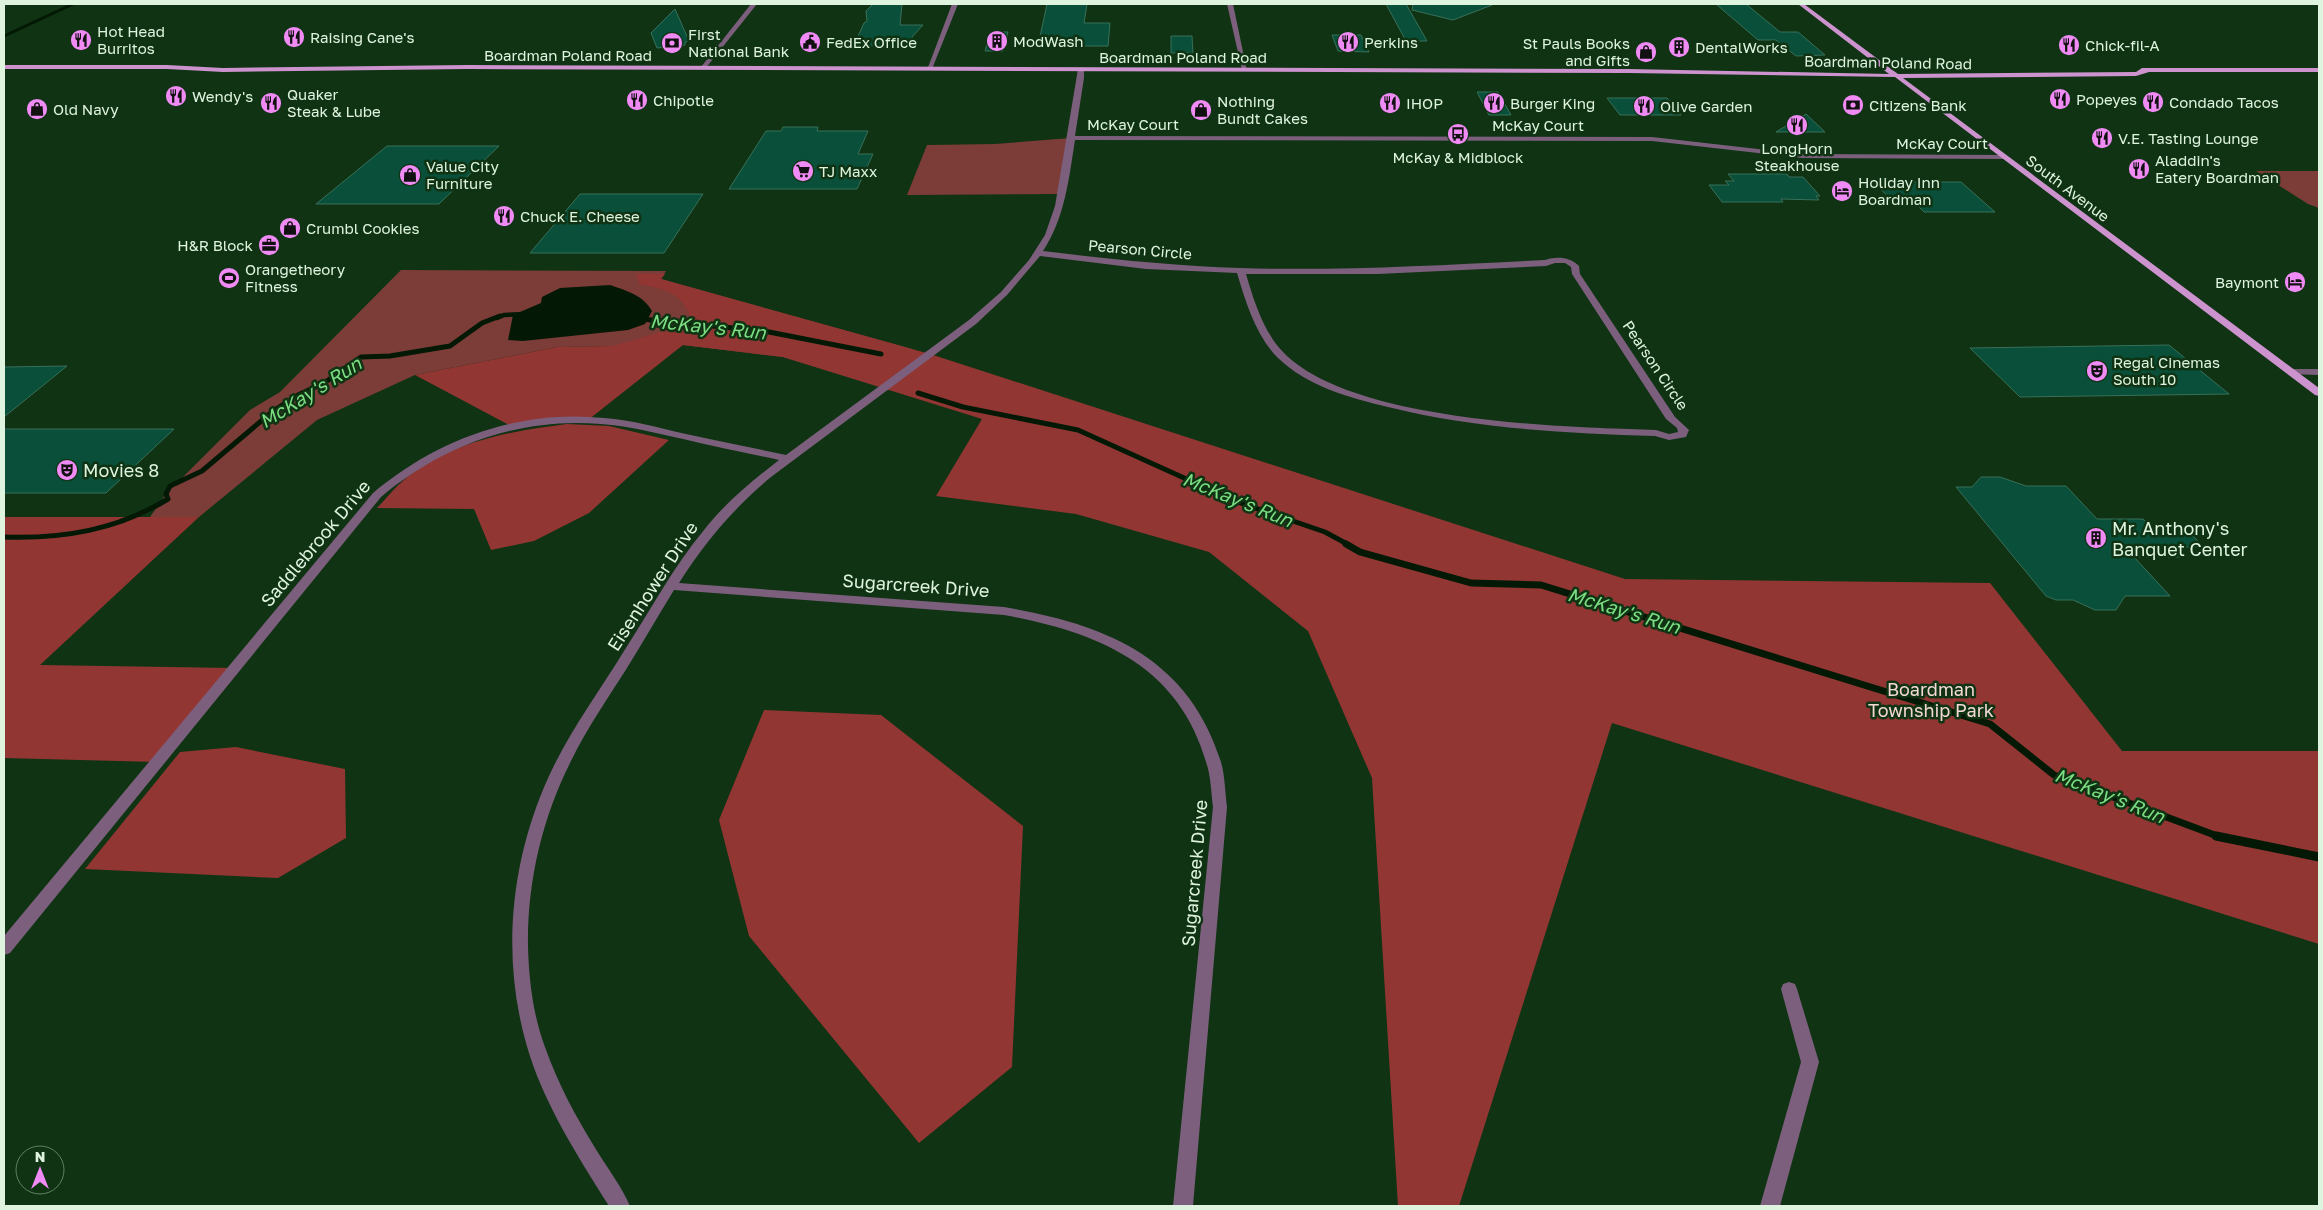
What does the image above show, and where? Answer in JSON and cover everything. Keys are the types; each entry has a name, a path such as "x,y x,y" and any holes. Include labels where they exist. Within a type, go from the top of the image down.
{"main road":[{"name":"South Avenue","path":"1801,4 2319,393"},
{"name":"Boardman Poland Road","path":"4,67 167,67 259,70 468,67 1628,70 1672,73 1895,75 2136,74 2149,70"},
{"name":"Boardman Poland Road","path":"1628,70 1666,67 1930,68"},
{"name":"Boardman Poland Road","path":"1947,68 2319,70"}],"street":[{"path":"703,68 754,4"},
{"path":"929,69 955,4"},
{"path":"1230,4 1245,70"},
{"name":"Eisenhower Drive","path":"620,1206 579,1141 548,1079 533,1035 524,995 520,956 520,920 524,882 531,846 542,810 557,773 583,726 696,548 719,520 751,489 788,459 967,327 1000,298 1029,266 1053,226 1059,208 1081,69"},
{"name":"McKay Court","path":"1071,138 1652,139 1802,156 2004,157"},
{"name":"Pearson Circle","path":"1038,253 1146,266 1241,271 1378,271 1567,261 1575,266 1576,274 1671,419 1684,430 1682,434 1669,437 1656,433 1515,427 1439,416 1356,395 1313,378 1282,357 1266,335 1241,271"},
{"path":"2291,372 2319,372"},
{"name":"Saddlebrook Drive","path":"4,948 377,495 401,475 423,461 450,447 482,435 531,424 570,420 617,422 788,459"},
{"name":"Sugarcreek Drive","path":"672,586 1004,611 1052,618 1094,632 1120,645 1161,674 1184,697 1193,710 1213,754 1220,786 1220,806 1183,1206"},
{"path":"1770,1206 1810,1062 1789,989"}],"shaded area":[{"path":"1071,138 1062,194 907,195 927,145 995,144"},
{"path":"2256,171 2319,171 2319,208 2308,204"},
{"path":"401,270 666,271 661,279 912,349 868,383 783,357 683,345 557,347 415,375 317,420 199,517 150,517 166,494 250,410 280,392"},
{"path":"610,285 634,294 644,301 652,311 645,324 628,330 523,341 508,340 513,315 541,303 542,297 560,288"}],"green space":[{"name":"Boardman Township Park","path":"636,274 665,274 661,279 930,354 1625,579 1990,583 2122,751 2319,751 2319,944 1612,723 1459,1206 1398,1206 1372,778 1308,631 1209,552 1076,514 936,496 982,419 783,357 683,345 588,420 513,427 415,375 557,347 613,346 661,332 691,319 683,303 678,298 664,290 639,284"},
{"path":"567,424 609,426 669,440 589,513 534,541 491,550 474,509 377,508 393,490 421,467 460,447 524,430"},
{"path":"4,517 199,517 40,665 234,668 157,762 4,758"},
{"path":"764,710 881,715 1023,826 1012,1067 919,1143 749,936 719,820"},
{"path":"236,747 345,769 346,838 278,878 85,869 180,752"}],"building":[{"path":"873,4 902,4 900,25 923,25 912,37 914,43 853,47 864,23 867,21 866,11"},
{"path":"1047,4 1087,4 1084,23 1110,23 1108,46 1038,46"},
{"path":"1386,4 1406,4 1427,41 1406,41"},
{"path":"1413,4 1492,5 1453,20 1412,10"},
{"path":"1716,4 1746,4 1780,32 1798,32 1825,55 1796,56 1776,40 1758,40"},
{"path":"675,9 689,41 685,42 685,45 657,48 651,33"},
{"name":"ModWash","path":"991,32 1008,32 1003,51 985,51"},
{"name":"Perkins","path":"1332,35 1361,35 1369,52 1338,51"},
{"path":"1171,36 1192,36 1193,53 1171,53"},
{"name":"Burger King","path":"1477,92 1498,92 1511,115 1489,115"},
{"name":"Olive Garden","path":"1607,98 1667,98 1681,115 1620,115"},
{"name":"LongHorn Steakhouse","path":"1806,114 1825,132 1776,132"},
{"name":"TJ Maxx","path":"783,127 818,127 817,131 868,131 858,154 873,154 857,189 729,189 766,131 781,131"},
{"name":"Value City Furniture","path":"387,146 499,146 439,204 316,204"},
{"path":"1728,174 1787,174 1789,177 1803,177 1820,196 1816,196 1819,200 1781,199 1783,202 1722,202 1709,185 1729,185 1725,181 1734,181"},
{"path":"1873,182 1961,182 1995,212 1924,212 1915,203 1895,203"},
{"path":"580,194 703,194 664,253 530,253"},
{"name":"Regal Cinemas South 10","path":"2169,345 2229,394 2020,397 1970,348"},
{"path":"67,366 4,417 4,367"},
{"name":"Movies 8","path":"4,429 174,429 106,493 4,493"},
{"name":"Mr. Anthony's Banquet Center","path":"1981,477 2000,477 2026,486 2066,486 2097,519 2143,519 2152,528 2185,528 2204,547 2171,547 2181,557 2134,557 2170,596 2125,596 2116,610 2095,610 2073,600 2056,600 2046,596 1956,487 1972,487"}],"waterway":[{"path":"4,36 73,4"},
{"name":"McKay's Run","path":"497,318 504,315 525,314"},
{"name":"McKay's Run","path":"4,537 68,534 109,525 149,510 168,499 166,494 170,486 202,471 273,411 298,395 324,383 361,357 390,356 450,346 482,323 500,316"},
{"name":"McKay's Run","path":"641,319 764,331 881,354"},
{"name":"McKay's Run","path":"918,393 963,407 1078,430 1235,501 1325,532 1349,545"},
{"name":"McKay's Run","path":"1346,544 1360,552 1471,583 1541,585 1990,724 2054,775 2219,837"},
{"name":"McKay's Run","path":"2219,837 2319,857"}],"place":[{"name":"Raising Cane's","path":"294,37"},
{"name":"Hot Head Burritos","path":"81,40"},
{"name":"ModWash","path":"997,41"},
{"name":"FedEx Office","path":"810,42"},
{"name":"Perkins","path":"1348,42"},
{"name":"First National Bank","path":"672,43"},
{"name":"Chick-fil-A","path":"2069,45"},
{"name":"DentalWorks","path":"1679,47"},
{"name":"St Pauls Books and Gifts","path":"1646,52"},
{"name":"Wendy's","path":"176,96"},
{"name":"Popeyes","path":"2060,99"},
{"name":"Chipotle","path":"637,100"},
{"name":"Condado Tacos","path":"2153,102"},
{"name":"Quaker Steak & Lube","path":"271,103"},
{"name":"IHOP","path":"1390,103"},
{"name":"Burger King","path":"1494,103"},
{"name":"Citizens Bank","path":"1853,105"},
{"name":"Olive Garden","path":"1644,106"},
{"name":"Old Navy","path":"37,109"},
{"name":"Nothing Bundt Cakes","path":"1201,110"},
{"name":"LongHorn Steakhouse","path":"1797,125"},
{"name":"McKay & Midblock","path":"1458,134"},
{"name":"V.E. Tasting Lounge","path":"2102,138"},
{"name":"Aladdin's Eatery Boardman","path":"2139,169"},
{"name":"TJ Maxx","path":"803,171"},
{"name":"Value City Furniture","path":"410,175"},
{"name":"Holiday Inn Boardman","path":"1842,191"},
{"name":"Chuck E. Cheese","path":"504,216"},
{"name":"Crumbl Cookies","path":"290,228"},
{"name":"H&R Block","path":"269,245"},
{"name":"Orangetheory Fitness","path":"229,278"},
{"name":"Baymont","path":"2295,282"},
{"name":"Regal Cinemas South 10","path":"2097,371"},
{"name":"Movies 8","path":"67,470"},
{"name":"Mr. Anthony's Banquet Center","path":"2096,538"}]}
